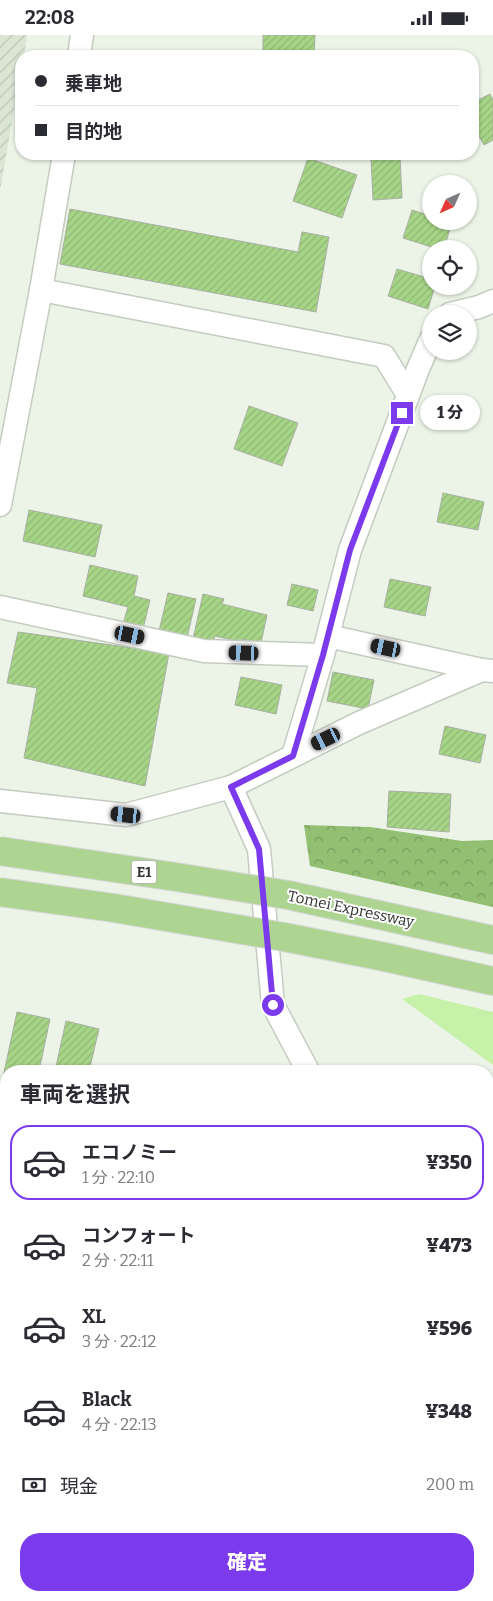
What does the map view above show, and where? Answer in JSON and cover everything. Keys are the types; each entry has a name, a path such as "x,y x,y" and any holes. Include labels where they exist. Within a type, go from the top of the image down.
{"highway":[{"name":"Tomei Expressway","path":"0,851 288,895 493,940"},
{"path":"0,891 284,937 493,981"}],"street":[{"path":"80,50 82,35"},
{"path":"0,505 41,290 63,160"},
{"path":"41,290 384,356 408,395"},
{"path":"477,307 493,301"},
{"path":"293,756 350,550 422,360"},
{"path":"0,607 204,651 325,645 487,670"},
{"path":"0,801 126,815 231,787 359,723 487,670"},
{"path":"231,787 259,849 273,1005 305,1065"}],"shaded area":[{"path":"0,35 27,35 25,50 15,50 15,105 0,191"}],"green space":[{"path":"304,825 370,827 462,841 493,840 493,907 310,866"},
{"path":"419,994 493,1012 493,1065 402,999"}],"building":[{"path":"263,35 315,35 314,50 263,50"},
{"path":"490,94 493,100 493,140 484,145 479,136 479,100"},
{"path":"307,160 314,160 357,175 342,218 293,201"},
{"path":"371,160 400,160 402,198 373,200"},
{"path":"70,209 298,252 302,232 329,237 316,312 60,264"},
{"path":"412,210 422,213 422,230 450,230 447,240 422,240 422,244 403,238"},
{"path":"397,269 422,276 422,295 432,295 429,305 422,305 422,307 388,296"},
{"path":"249,406 298,423 282,466 234,449"},
{"path":"443,493 484,502 478,530 437,522"},
{"path":"29,510 102,525 95,557 23,541"},
{"path":"90,565 138,576 134,596 150,600 143,629 123,624 128,607 83,596"},
{"path":"390,579 431,587 425,616 384,607"},
{"path":"292,584 318,590 313,611 287,605"},
{"path":"168,593 196,599 187,638 159,631"},
{"path":"203,594 224,599 222,604 267,615 261,643 242,639 241,642 215,636 213,643 193,639"},
{"path":"18,632 169,653 145,786 24,758 37,688 7,683"},
{"path":"333,672 374,680 368,709 327,701"},
{"path":"241,677 282,685 276,714 235,705"},
{"path":"445,726 486,735 480,763 439,754"},
{"path":"389,791 451,794 449,832 387,827"},
{"path":"17,1012 50,1019 40,1065 6,1065"},
{"path":"66,1021 99,1029 90,1065 56,1065"}],"route":[{"path":"273,1005 259,849 231,787 293,756 323,655 350,550 402,413"}]}
